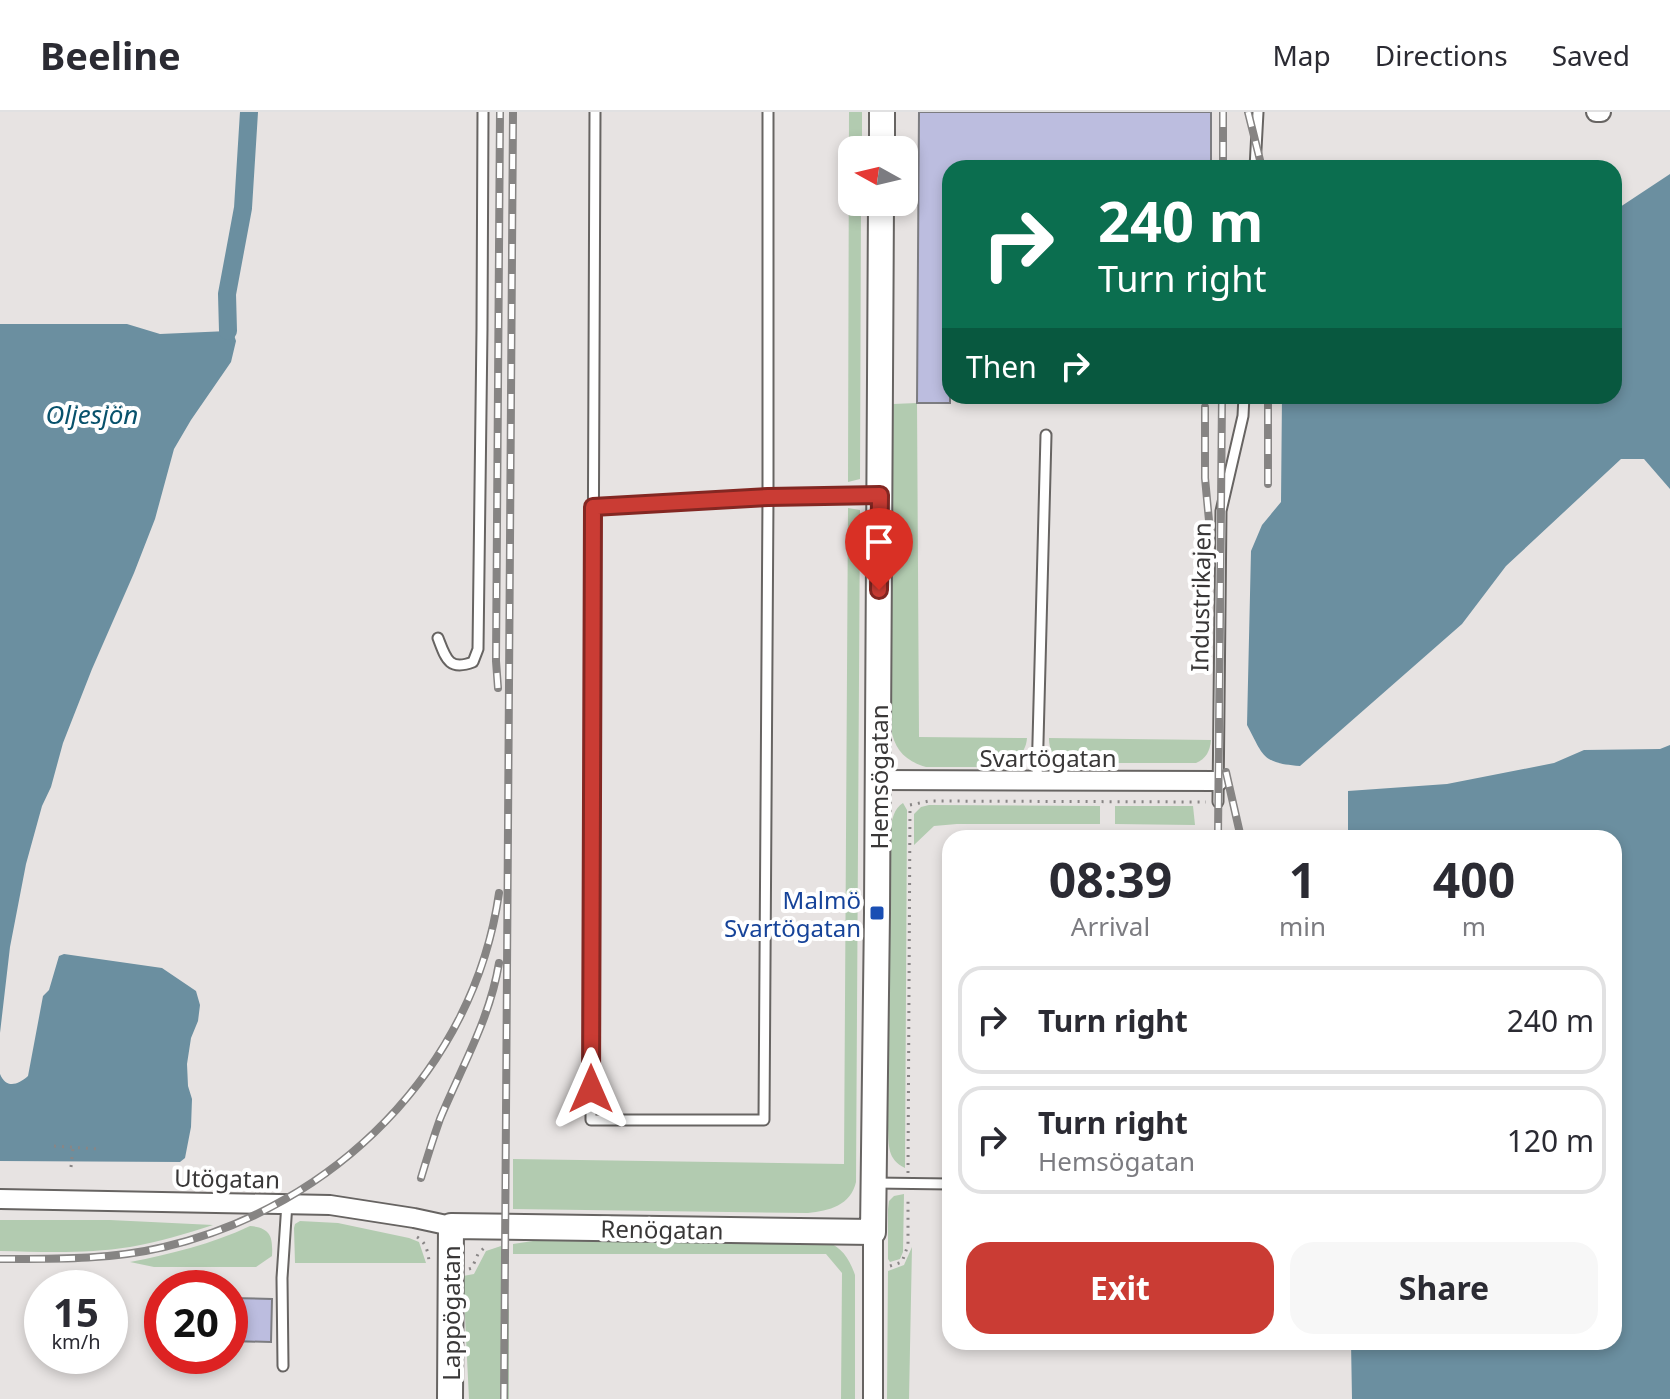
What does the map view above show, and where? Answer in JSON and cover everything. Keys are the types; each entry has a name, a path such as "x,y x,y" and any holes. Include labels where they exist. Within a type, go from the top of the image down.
{"street":[{"path":"882,112 882,136"},
{"name":"Hemsögatan","path":"873,1399 881,216"},
{"name":"Svartögatan","path":"878,780 1218,781"},
{"name":"Utögatan","path":"0,1199 330,1205 451,1226"},
{"name":"Renögatan","path":"451,1226 873,1232"},
{"name":"Lappögatan","path":"450,1399 440,1271 451,1226"}],"lane":[{"path":"438,638 445,657 453,665 473,662 478,649 483,112"},
{"path":"595,112 591,1120 764,1120 768,112"},
{"path":"1255,160 1258,112"},
{"name":"Industrikajen","path":"1218,802 1221,511 1244,404"},
{"path":"1037,780 1046,435"},
{"path":"593,507 768,497 880,495"},
{"path":"875,1183 942,1184"},
{"path":"283,1366 282,1278 287,1203"}],"path":[{"path":"873,1266 888,1267 902,1262 908,1245 910,805 929,801 1218,802"},
{"path":"54,1146 98,1149"},
{"path":"71,1167 73,1148"},
{"path":"410,1234 422,1240 440,1271 463,1272 472,1268 478,1254 492,1244"}],"green space":[{"path":"849,112 862,112 862,136 849,136"},
{"path":"849,216 861,216 860,479 848,482"},
{"path":"917,403 919,737 1027,738 1019,757 1001,767 926,767 902,753 891,728 893,404"},
{"path":"848,508 860,510 856,1182 853,1190 838,1205 808,1213 513,1209 513,1159 844,1164"},
{"path":"1049,738 1211,740 1207,754 1196,763 1069,763 1054,755"},
{"path":"903,803 907,810 905,1168 892,1156 888,1128 890,829 895,811"},
{"path":"1100,806 1100,824 934,826 914,845 914,814 921,807"},
{"path":"1115,806 1193,806 1195,825 1115,824"},
{"path":"904,1194 903,1252 900,1259 890,1262 889,1201 894,1196"},
{"path":"0,1220 110,1220 213,1225 114,1249 0,1251"},
{"path":"300,1221 338,1223 409,1238 419,1242 426,1263 295,1263 294,1228"},
{"path":"250,1226 266,1231 272,1244 272,1256 256,1267 154,1267 130,1262 191,1248"},
{"path":"533,1241 832,1244 845,1255 855,1275 855,1399 841,1399 842,1273 826,1254 513,1254 513,1244"},
{"path":"501,1246 509,1309 509,1399 469,1399 463,1276 474,1274 486,1251"},
{"path":"912,1247 909,1399 887,1399 888,1271 904,1265"}],"water":[{"path":"1670,174 1670,489 1644,459 1621,459 1506,566 1462,624 1300,766 1271,760 1261,751 1247,725 1251,551 1262,525 1281,502 1282,404 1622,404 1622,206"},
{"name":"Oljesjön","path":"0,324 127,324 160,334 228,331 236,341 231,362 174,449 155,519 63,743 26,864 10,947 0,1033"},
{"path":"1670,745 1670,1399 1352,1399 1351,1350 1622,1350 1622,830 1348,830 1348,791 1447,784 1554,763 1584,750 1660,749"},
{"path":"64,954 162,968 196,991 200,1005 187,1064 192,1099 191,1127 185,1158 180,1162 0,1161 0,1074 9,1084 20,1082 28,1076 43,996 49,990 59,956"}],"building":[{"path":"919,112 1211,112 1211,160 942,160 942,403 917,403"},
{"path":"248,1298 272,1299 271,1342 248,1341"}],"waterway":[{"path":"228,331 227,294 243,208 249,112"}],"railway":[{"path":"498,688 500,112"},
{"path":"504,1399 513,112"},
{"path":"1223,112 1223,160"},
{"path":"1248,112 1260,160"},
{"path":"1218,830 1222,404"},
{"path":"1268,404 1268,484"},
{"path":"1205,407 1205,478 1211,542"},
{"path":"1226,772 1239,830"},
{"path":"0,1259 103,1257 164,1247 226,1228 285,1200 338,1164 386,1121 427,1072 460,1017 484,957 499,893"},
{"path":"421,1178 440,1119 482,1024 499,963"}],"place":[{"name":"Malmö Svartögatan","path":"877,913"}],"route":[{"path":"591,1089 593,507 768,497 880,495 879,590"}]}
